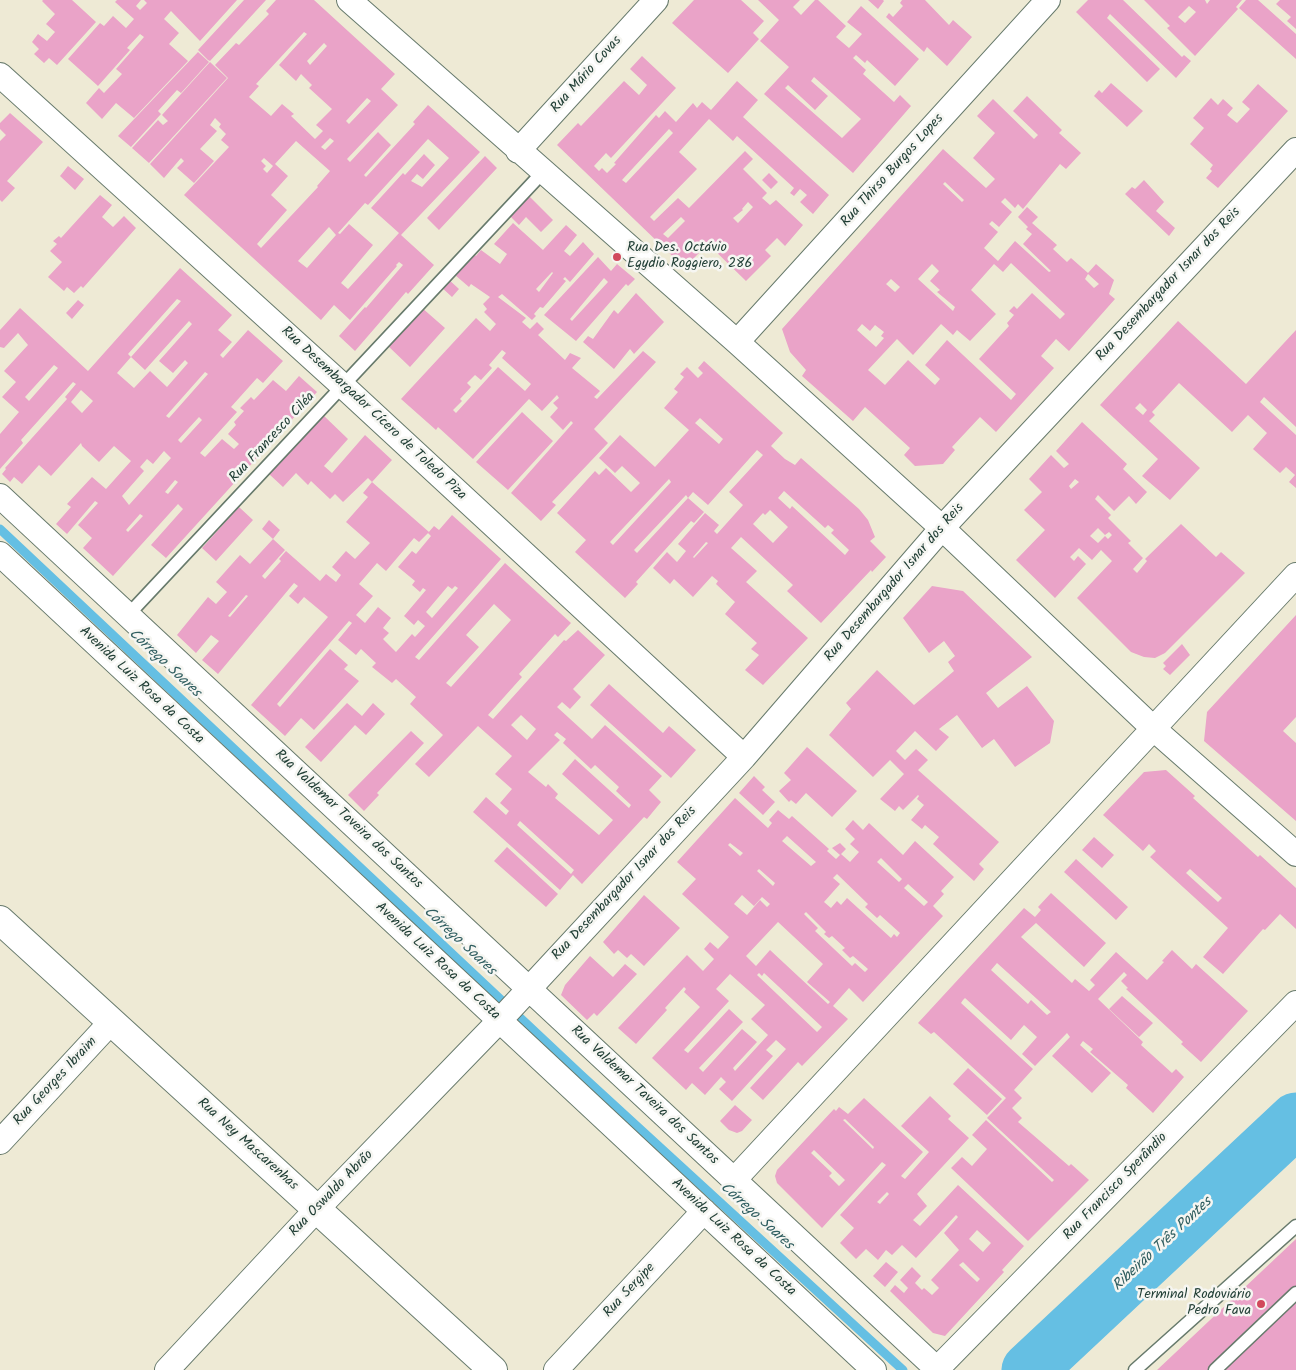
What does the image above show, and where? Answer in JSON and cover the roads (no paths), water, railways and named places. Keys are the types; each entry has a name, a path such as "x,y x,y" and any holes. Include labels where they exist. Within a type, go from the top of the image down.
{"street":[{"path":"350,0 518,151 737,342 942,528 1155,730 1296,854"},
{"name":"Rua Mário Covas","path":"518,151 656,0"},
{"name":"Rua Thirso Burgos Lopes","path":"737,342 1048,0"},
{"name":"Rua Desembargador Cícero de Toledo Piza","path":"0,75 343,386 744,757"},
{"name":"Rua Desembargador Isnar dos Reis","path":"500,1019 744,757 942,528 1296,150"},
{"name":"Rua Valdemar Taveira dos Santos","path":"0,496 128,615 523,994 734,1180 936,1370"},
{"name":"Avenida Luiz Rosa da Costa","path":"0,554 874,1370"},
{"path":"734,1180 1155,730 1296,575"},
{"name":"Rua Ney Mascarenhas","path":"0,920 493,1370"},
{"name":"Rua Francisco Sperândio","path":"936,1370 1296,1003"},
{"name":"Rua Oswaldo Abrão","path":"168,1370 317,1209 500,1019"},
{"name":"Rua Georges Ibraim","path":"0,1142 112,1022"},
{"name":"Rua Sergipe","path":"556,1370 704,1212"}],"lane":[{"name":"Rua Francesco Ciléa","path":"128,615 543,172"},
{"path":"1135,1370 1296,1226"},
{"path":"1215,1370 1296,1293"}],"waterway":[{"name":"Córrego Soares","path":"0,529 580,1074 903,1370"},
{"name":"Ribeirão Três Pontes","path":"1029,1370 1296,1120"}],"place":[{"name":"Rua Des. Octávio Egydio Roggiero, 286","path":"617,257"},
{"name":"Terminal Rodoviário Pedro Fava","path":"1261,1304"}]}
